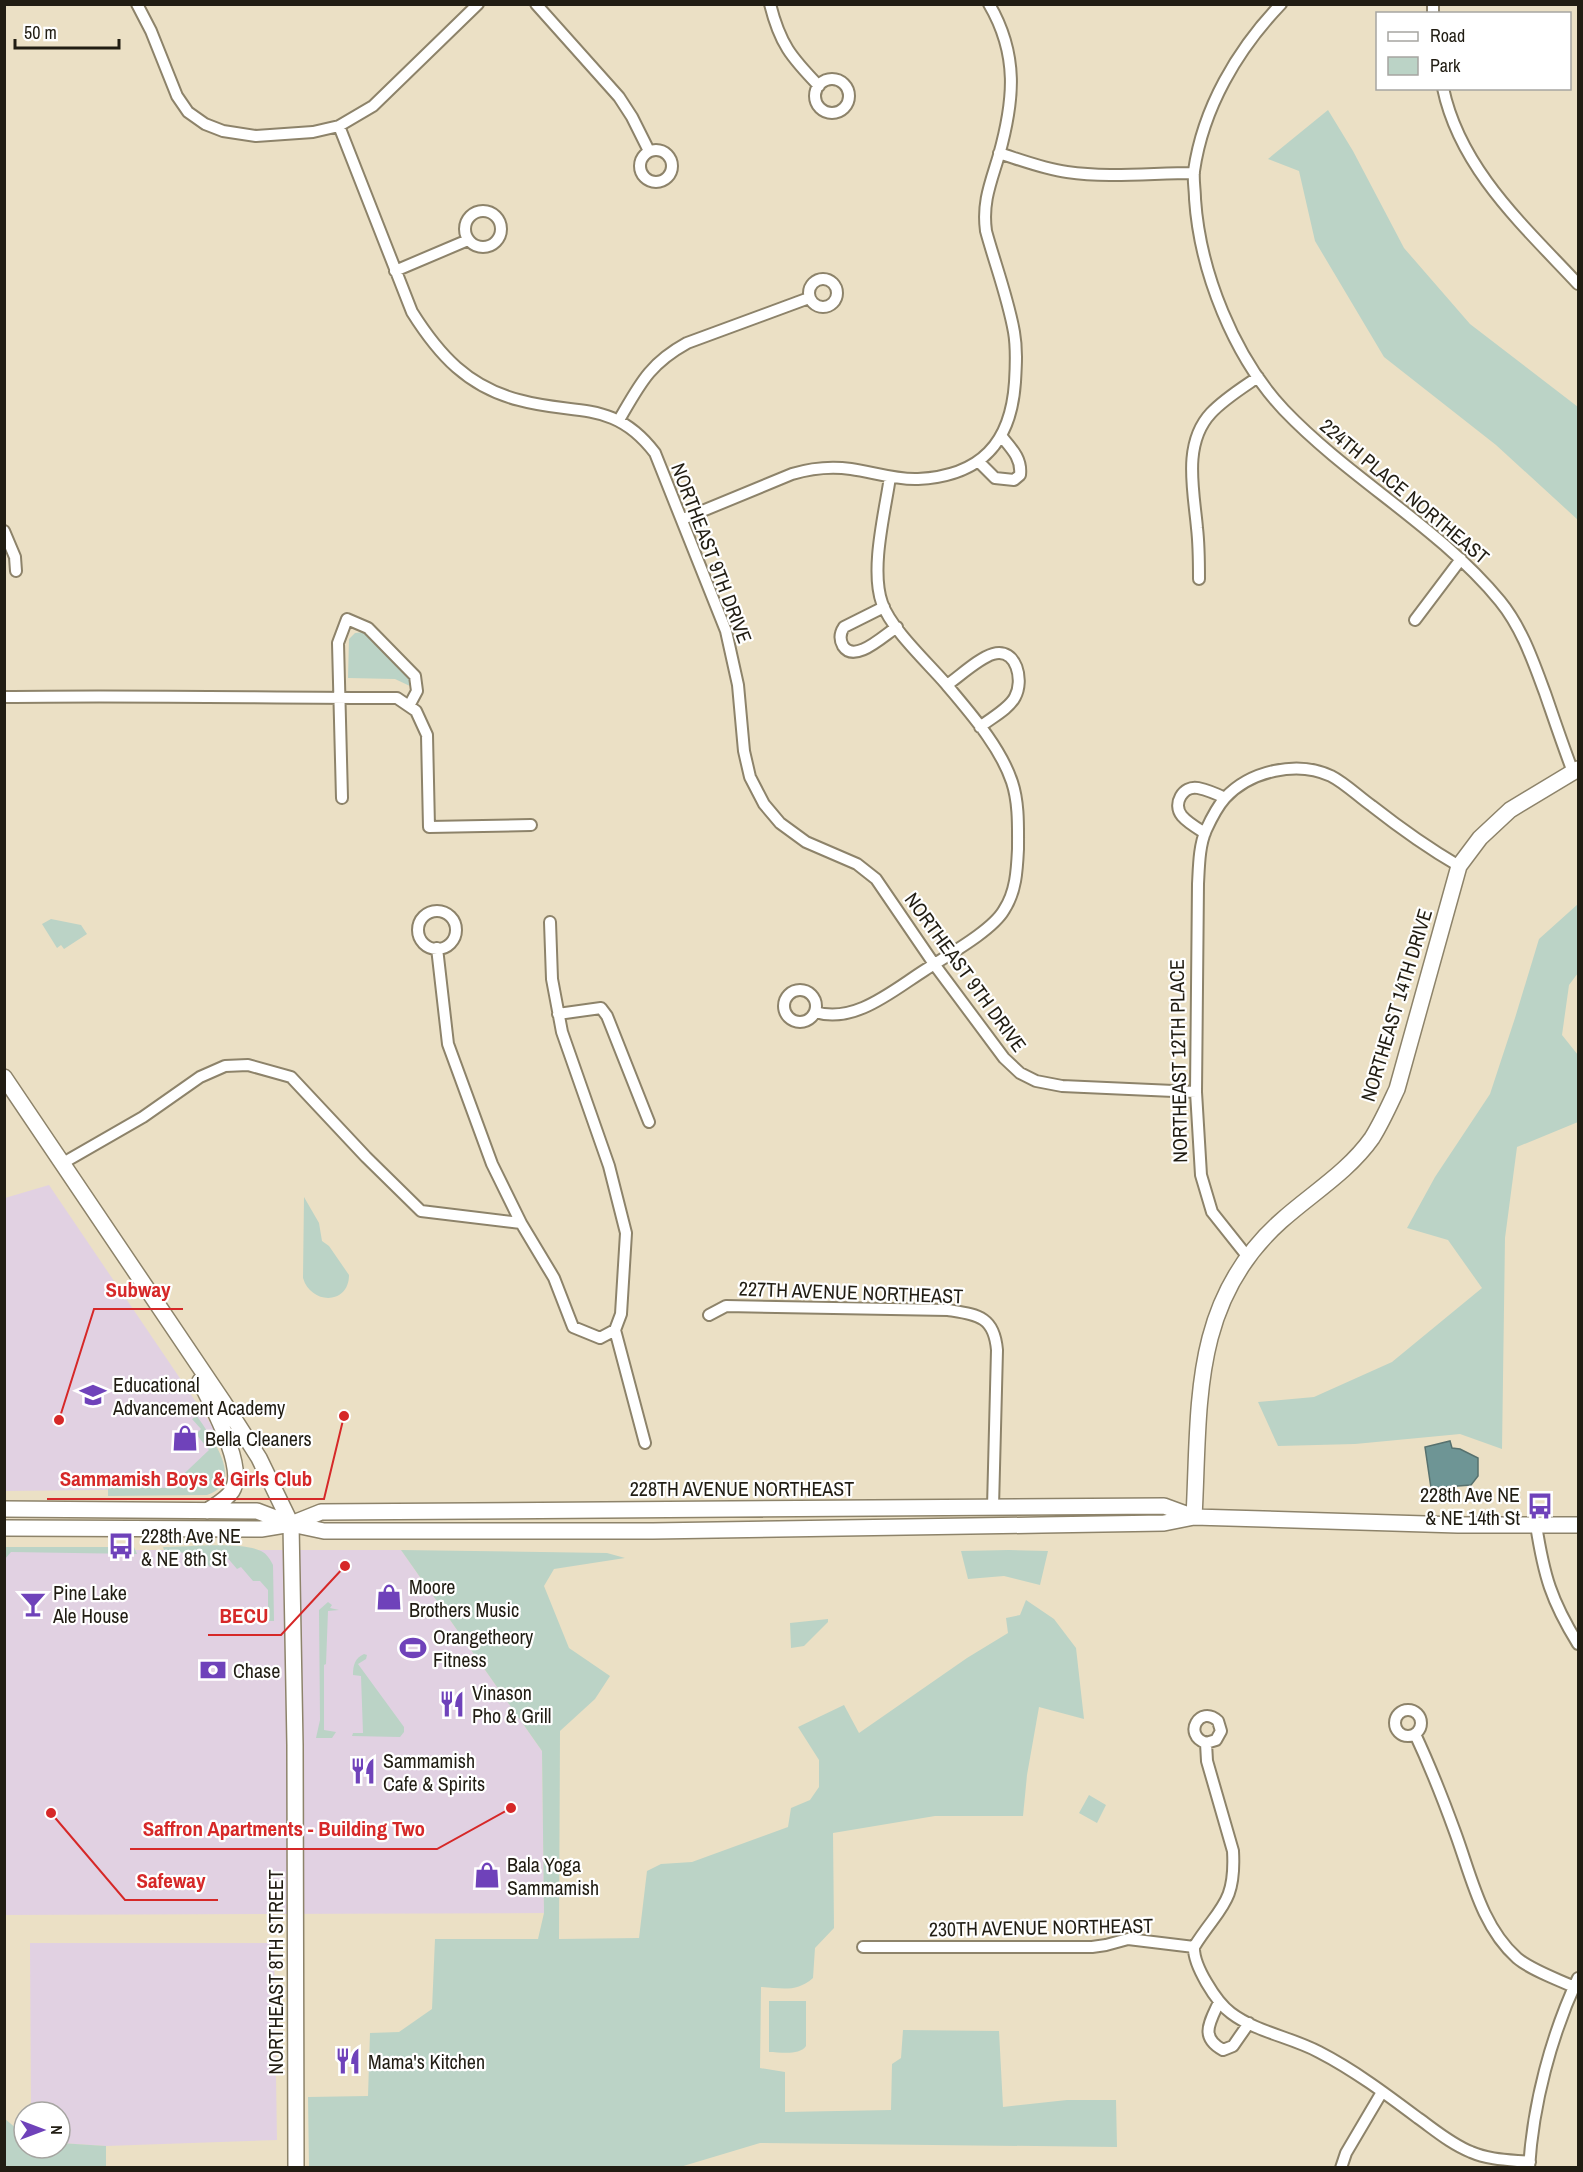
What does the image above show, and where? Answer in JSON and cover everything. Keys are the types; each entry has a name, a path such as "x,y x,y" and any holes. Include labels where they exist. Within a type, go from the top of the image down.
{"main road":[{"name":"NORTHEAST 14TH DRIVE","path":"1247,1256 1280,1222 1340,1173 1371,1139 1385,1116 1397,1089 1459,866 1479,838 1496,821 1510,810 1576,771"},
{"path":"4,1077 259,1458 291,1524"},
{"path":"1194,1517 1201,1386 1208,1341 1217,1311 1247,1256"},
{"path":"182,1340 223,1430 236,1472 233,1490 221,1503 205,1512"},
{"name":"228TH AVENUE NORTHEAST","path":"4,1528 261,1530 291,1524 321,1512 747,1508 1164,1506 1194,1517"},
{"path":"993,1507 1005,1514 1046,1513 1060,1525"},
{"path":"653,1531 660,1520 669,1515 733,1515 747,1508"},
{"name":"228TH AVENUE NORTHEAST","path":"4,1509 257,1511 291,1524 324,1531 653,1531 1060,1525 1164,1523 1194,1517 1578,1525"},
{"path":"4,1518 44,1515 63,1509"},
{"name":"NORTHEAST 8TH STREET","path":"291,1524 295,1745 296,2168"}],"street":[{"path":"137,4 151,31 177,96 188,112 205,124 223,131 256,136 313,132 339,126 373,105 478,4"},
{"path":"536,4 619,97 649,151"},
{"path":"770,4 782,42 792,58 819,86"},
{"path":"683,519 809,469 848,468 890,477 916,479 940,477 979,462 992,451 1002,437 1014,398 1017,359 1014,331 986,231 984,214 986,197 1011,107 1012,80 998,19 990,4"},
{"path":"1199,579 1198,535 1191,491 1191,470 1195,446 1200,429 1209,414 1258,377 1235,337 1208,270 1196,217 1194,173 1207,118 1232,68 1260,27 1281,4"},
{"path":"1444,90 1464,148 1502,202 1578,284"},
{"name":"NORTHEAST 9TH DRIVE","path":"339,126 412,312 447,360 467,377 519,400 584,409 619,420 642,436 655,453 726,631 738,685 744,751 750,777 764,804 780,824 806,842 857,864 876,879 934,964 1004,1059 1020,1073 1036,1081 1062,1086 1196,1092"},
{"path":"999,153 1041,167 1065,172 1088,174 1194,173"},
{"path":"395,271 468,240"},
{"path":"619,420 642,380 669,352 687,343 809,298"},
{"name":"224TH PLACE NORTHEAST","path":"1258,377 1283,409 1311,436 1461,560 1486,585 1516,623 1576,771"},
{"path":"979,462 995,478 1014,480 1020,475 1021,466 1018,458 1002,437"},
{"path":"815,1012 829,1016 872,1004 980,933 1004,912 1012,896 1017,875 1016,797 1012,781 1002,760 947,685 888,618 884,607 878,584 878,564 890,477"},
{"path":"4,531 15,557 16,571"},
{"path":"1415,620 1461,560"},
{"path":"884,607 844,627 840,637 843,646 850,652 859,652 897,627"},
{"path":"342,798 338,643 347,619 368,628 415,676 417,691 409,706"},
{"path":"947,685 993,654 1004,654 1013,660 1017,666 1016,695 1009,705 980,727"},
{"path":"4,697 119,695 219,698 397,698 416,711 427,735 429,827 531,825"},
{"path":"1205,833 1183,818 1178,808 1180,797 1188,790 1198,788 1225,798 1252,778 1270,772 1291,769 1311,770 1332,776 1426,847 1459,866"},
{"name":"NORTHEAST 12TH PLACE","path":"1225,798 1212,816 1205,833 1200,860 1196,1092 1201,1175 1206,1198 1218,1221 1247,1256"},
{"path":"550,922 552,979 562,1032 609,1166 626,1233 621,1314 615,1330 645,1443"},
{"path":"437,948 448,1044 492,1164 521,1223 554,1278 573,1327 600,1338 615,1330"},
{"path":"558,1014 601,1008 607,1016 649,1122"},
{"path":"63,1163 143,1116 200,1077 225,1066 248,1065 291,1077 366,1157 421,1211 521,1223"},
{"name":"227TH AVENUE NORTHEAST","path":"709,1315 726,1306 948,1310 977,1315 990,1325 996,1335 993,1507"},
{"path":"1536,1525 1550,1592 1578,1644"},
{"path":"1206,1743 1207,1761 1233,1851 1234,1865 1230,1892 1225,1904 1194,1947 1194,1955 1219,2002 1231,2013 1249,2023 1317,2051 1382,2092 1452,2143 1473,2153 1529,2165 1538,2103 1549,2060 1576,1983 1519,1960 1493,1930 1415,1734"},
{"name":"230TH AVENUE NORTHEAST","path":"863,1947 1092,1947 1128,1939 1194,1947"},
{"path":"1219,2002 1208,2025 1208,2035 1213,2045 1223,2050 1233,2046 1249,2023"},
{"path":"1341,2168 1346,2153 1382,2092"}],"shaded area":[{"path":"49,1185 215,1430 200,1489 5,1491 5,1198"},
{"path":"4,1550 401,1550 542,1751 544,1913 5,1915"},
{"path":"30,1943 274,1943 277,2140 106,2146 72,2144 72,2100 31,2100"}],"green space":[{"path":"1328,110 1353,151 1404,248 1470,324 1578,407 1578,520 1496,445 1384,357 1315,241 1299,171 1268,159"},
{"path":"364,632 410,679 412,687 395,679 348,678 349,639 355,633"},
{"path":"1578,904 1578,973 1569,985 1562,1035 1578,1055 1578,1122 1517,1147 1505,1238 1502,1449 1460,1434 1355,1444 1278,1446 1258,1402 1314,1397 1392,1362 1482,1288 1448,1240 1407,1228 1435,1177 1490,1094 1539,939"},
{"path":"51,919 81,925 87,934 64,949 61,945 57,948 42,924"},
{"path":"304,1197 319,1223 322,1241 329,1246 349,1275 343,1292 337,1296 321,1297 307,1287 303,1278"},
{"path":"197,1416 222,1458 225,1470 224,1480 219,1489 207,1495 108,1496 108,1486 169,1488 209,1450 196,1434 201,1429 192,1419"},
{"path":"227,1545 252,1548 263,1552 273,1565 274,1621 268,1621 268,1590 260,1581 253,1581 241,1567 237,1569 225,1555 210,1567 198,1555 164,1550 163,1547"},
{"path":"5,1547 134,1547 137,1554 11,1552 5,1559"},
{"path":"401,1550 607,1553 625,1558 554,1569 544,1586 569,1648 610,1676 595,1699 560,1731 559,1939 639,1938 647,1871 661,1864 692,1862 788,1827 791,1808 810,1800 819,1787 819,1760 798,1727 844,1705 859,1733 967,1658 1008,1633 1006,1618 1020,1615 1026,1600 1054,1619 1076,1648 1084,1719 1039,1707 1027,1775 1023,1816 935,1816 833,1833 834,1928 815,1948 813,1978 807,1983 794,1988 761,1987 760,2068 785,2072 785,2112 891,2110 892,2064 901,2058 903,2030 999,2031 1003,2107 1067,2100 1116,2100 1117,2147 760,2143 680,2167 309,2167 308,2097 368,2096 370,2033 399,2032 432,2009 435,1939 538,1939 544,1913 542,1751"},
{"path":"961,1551 1048,1551 1040,1585 1004,1576 968,1579"},
{"path":"328,1602 332,1605 330,1608 339,1610 328,1611 326,1664 324,1665 324,1730 336,1732 332,1738 316,1738 320,1720 319,1610"},
{"path":"828,1619 828,1622 804,1646 791,1648 790,1623"},
{"path":"364,1654 367,1655 366,1659 358,1664 404,1727 404,1732 400,1737 352,1736 353,1733 363,1733 361,1676 353,1675 353,1668 358,1658"},
{"path":"1089,1795 1106,1805 1097,1823 1079,1813"},
{"path":"769,2001 806,2001 806,2046 803,2049 789,2053 769,2052"},
{"path":"4,2118 12,2125 12,2160 72,2160 72,2144 106,2146 106,2167 5,2167"}],"water":[{"path":"1450,1441 1452,1448 1460,1449 1478,1458 1478,1476 1471,1485 1431,1488 1425,1447"}],"place":[{"name":"Educational Advancement Academy","path":"93,1395"},
{"name":"Sammamish Boys & Girls Club","path":"344,1416"},
{"name":"Subway","path":"59,1420"},
{"name":"Bella Cleaners","path":"185,1438"},
{"name":"228th Ave NE & NE 14th St","path":"1540,1506"},
{"name":"228th Ave NE & NE 8th St","path":"121,1546"},
{"name":"BECU","path":"345,1566"},
{"name":"Moore Brothers Music","path":"389,1597"},
{"name":"Pine Lake Ale House","path":"33,1604"},
{"name":"Orangetheory Fitness","path":"413,1648"},
{"name":"Chase","path":"213,1670"},
{"name":"Vinason Pho & Grill","path":"452,1704"},
{"name":"Sammamish Cafe & Spirits","path":"363,1771"},
{"name":"Saffron Apartments - Building Two","path":"511,1808"},
{"name":"Safeway","path":"51,1813"},
{"name":"Bala Yoga Sammamish","path":"487,1875"},
{"name":"Mama's Kitchen","path":"348,2061"}]}
